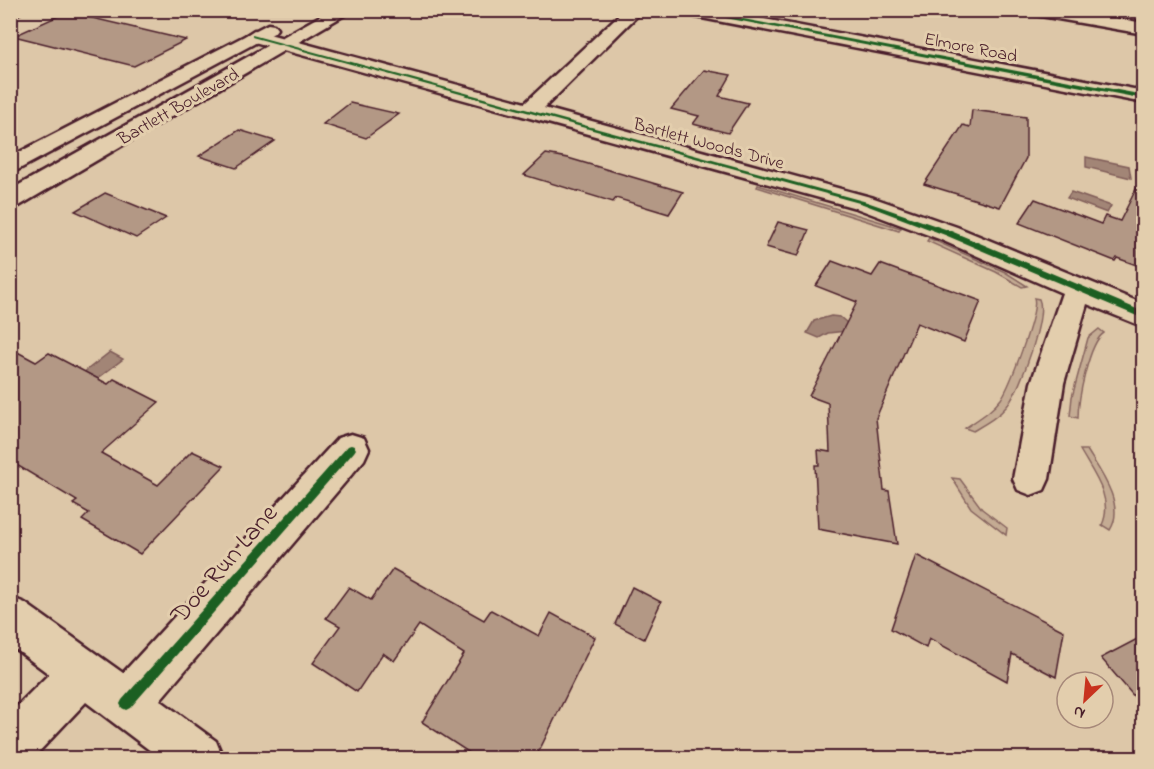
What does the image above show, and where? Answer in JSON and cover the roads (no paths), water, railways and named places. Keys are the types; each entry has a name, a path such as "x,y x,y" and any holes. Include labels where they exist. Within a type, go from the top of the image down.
{"street":[{"path":"10,13 16,10"},
{"name":"Bartlett Boulevard","path":"10,201 345,10"},
{"path":"529,111 635,10"},
{"name":"Elmore Road","path":"687,10 1143,97"},
{"path":"1035,10 1143,29"},
{"name":"Bartlett Boulevard","path":"10,167 286,19"},
{"name":"Bartlett Woods Drive","path":"254,36 865,203 948,233 1143,316"},
{"path":"1031,479 1039,414 1065,320 1078,290"},
{"name":"Doe Run Lane","path":"126,704 351,449"},
{"path":"10,618 199,759"},
{"path":"10,748 83,672"}]}
